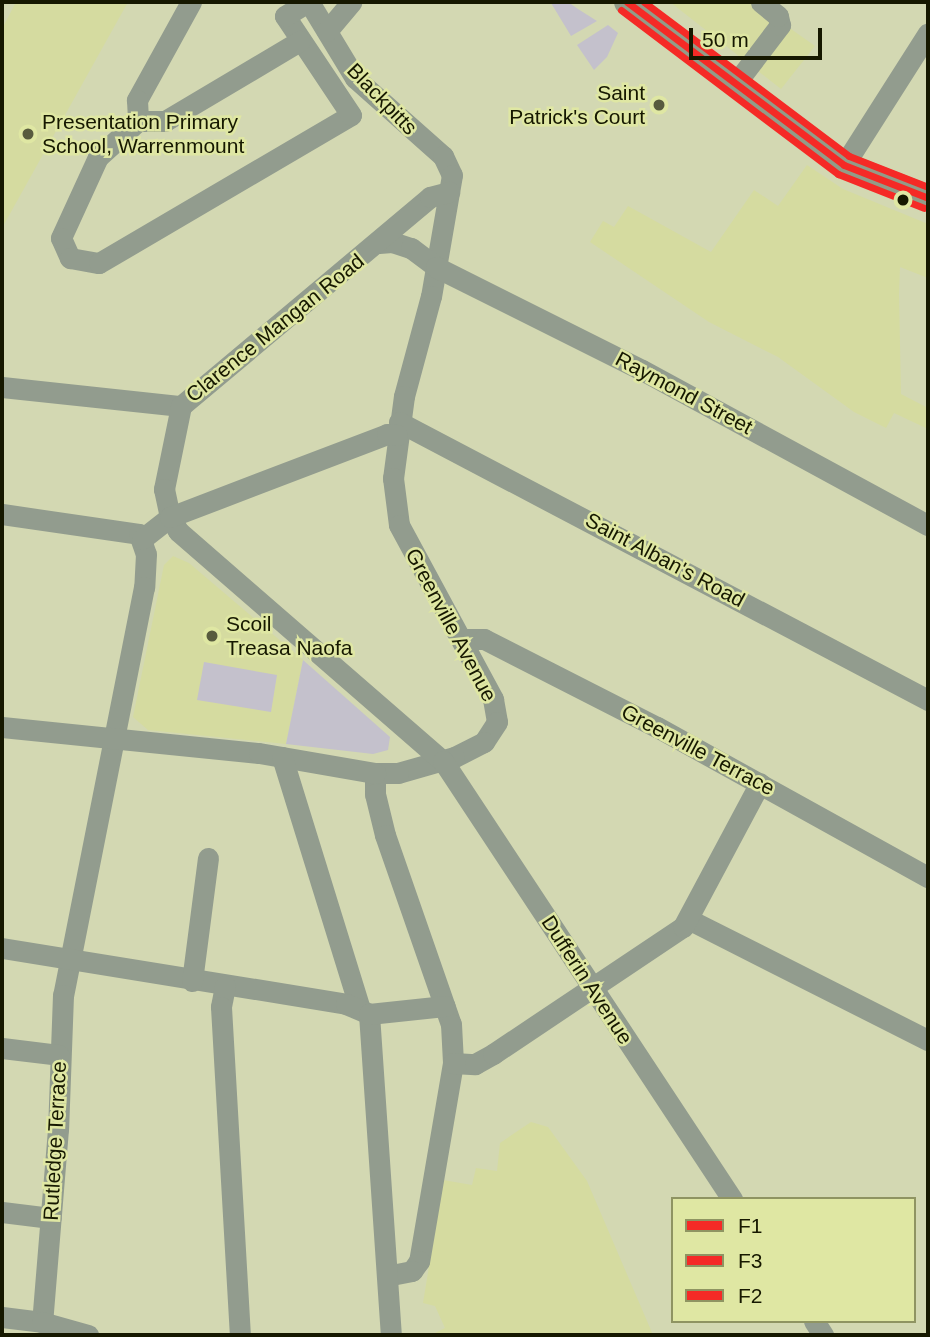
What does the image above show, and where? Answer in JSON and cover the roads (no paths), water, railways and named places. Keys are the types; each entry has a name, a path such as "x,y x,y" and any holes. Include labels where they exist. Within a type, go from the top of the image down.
{"main road":[{"path":"627,2 844,164 928,198"}],"street":[{"path":"138,121 137,100 191,2"},
{"path":"300,41 165,121 138,121 98,157 61,238 64,250 70,258 99,262 351,116 285,16 308,2"},
{"name":"Blackpitts","path":"308,2 355,78 443,156 452,175 449,192"},
{"path":"327,31 351,2"},
{"path":"736,83 780,25 778,16 761,2"},
{"path":"844,164 928,33"},
{"name":"Clarence Mangan Road","path":"2,387 181,406 379,243 429,198 449,192"},
{"name":"Greenville Avenue","path":"2,727 282,757 375,773 398,773 443,761 484,742 497,722 493,699 399,524 393,478 398,428 436,267 449,192"},
{"name":"Clarence Mangan Road","path":"379,243 392,242 411,248 436,267"},
{"name":"Raymond Street","path":"436,267 642,370 928,525"},
{"path":"170,517 164,489 181,406"},
{"path":"2,514 116,527 142,539 170,517 398,428"},
{"name":"Saint Alban's Road","path":"398,428 928,700"},
{"name":"Dufferin Avenue","path":"170,517 198,549 443,761 731,1197"},
{"name":"Rutledge Terrace","path":"42,1322 51,1219 59,1055 69,960 146,570 142,539"},
{"name":"Greenville Terrace","path":"462,639 484,639 760,783 928,877"},
{"path":"282,757 364,1010 391,1335"},
{"path":"375,773 375,794 385,835 451,1024 453,1062 419,1261 412,1271 387,1276"},
{"path":"453,1062 480,1062 690,920 760,783"},
{"path":"192,981 208,858"},
{"path":"690,920 928,1040"},
{"path":"2,948 364,1010 444,1006"},
{"path":"225,986 221,1007 240,1335"},
{"path":"2,1048 59,1055"},
{"path":"2,1212 51,1219"},
{"path":"2,1317 42,1322 88,1335"}],"place":[{"name":"Saint Patrick's Court","path":"659,105"},
{"name":"Presentation Primary School, Warrenmount","path":"28,134"},
{"name":"Scoil Treasa Naofa","path":"212,636"}]}
